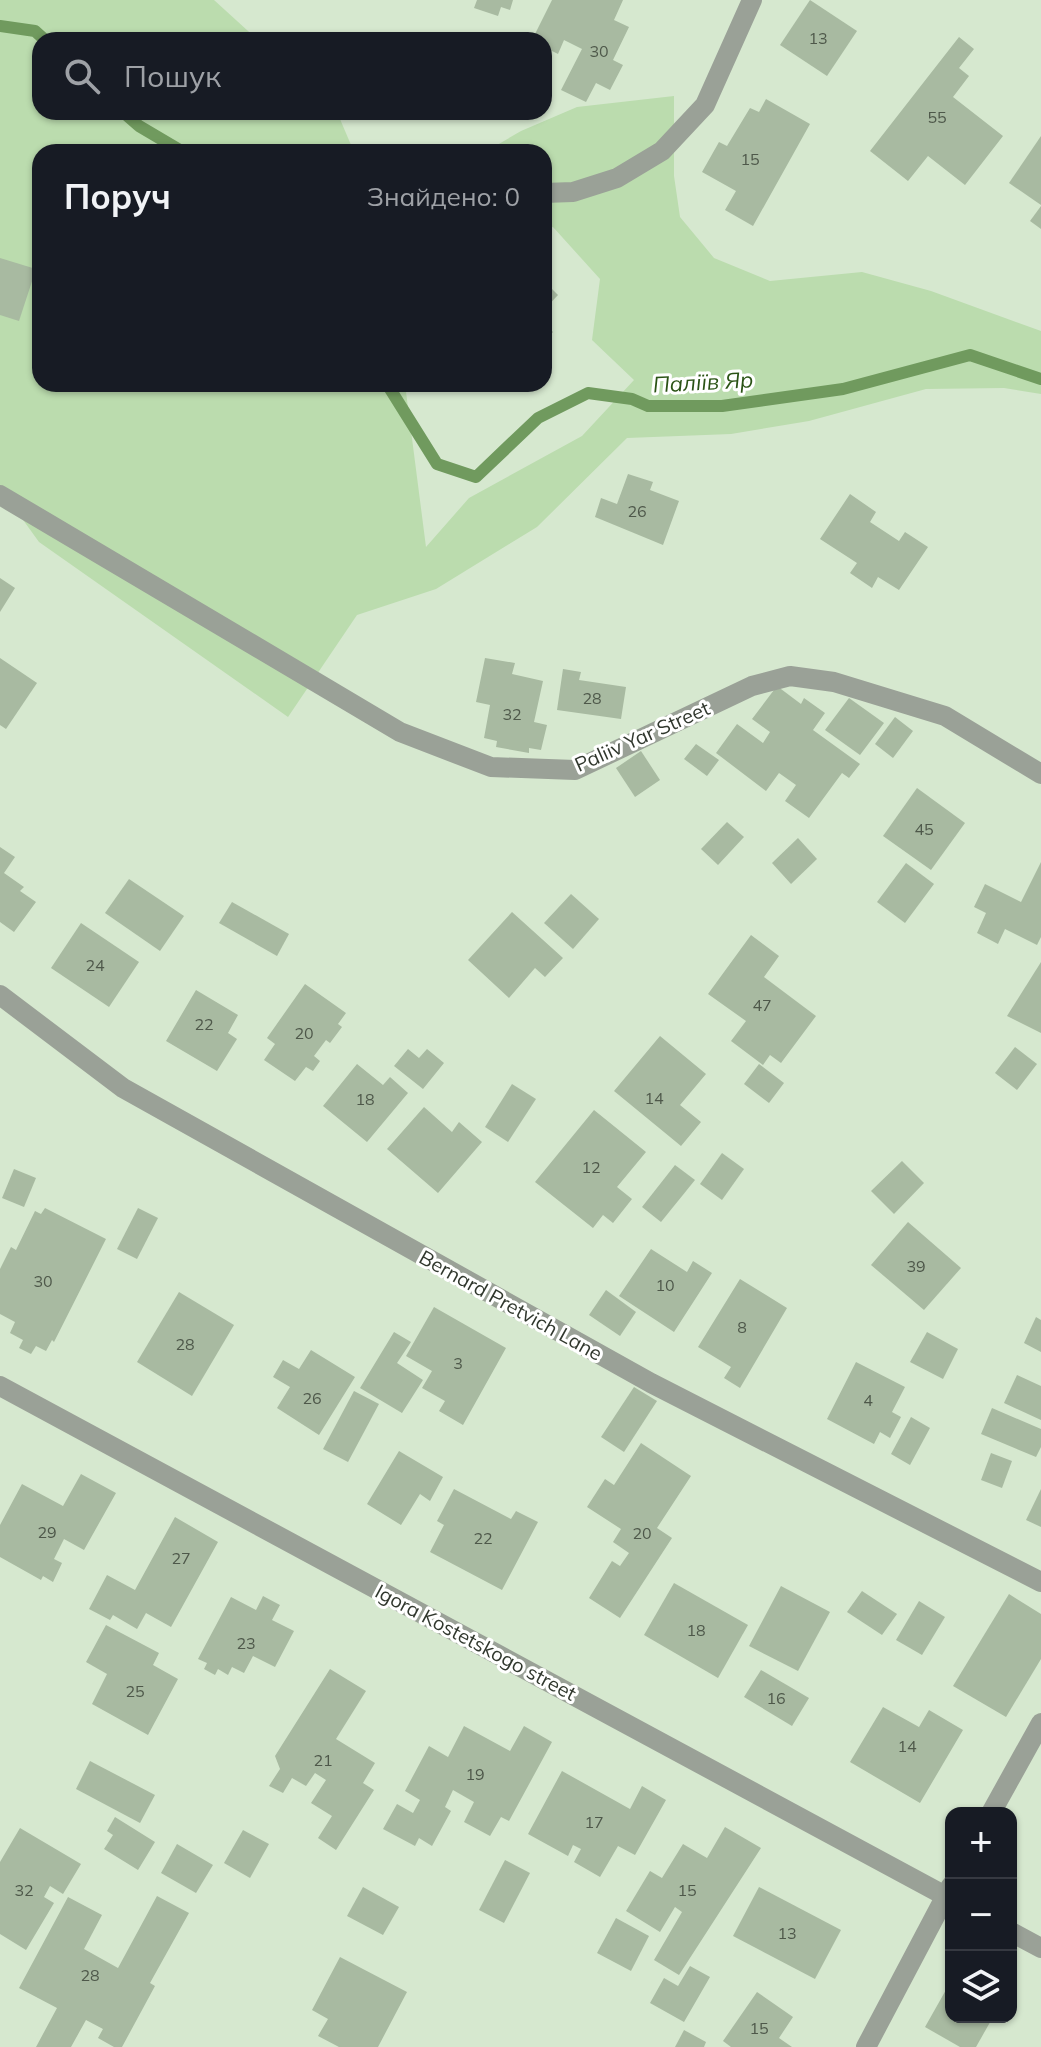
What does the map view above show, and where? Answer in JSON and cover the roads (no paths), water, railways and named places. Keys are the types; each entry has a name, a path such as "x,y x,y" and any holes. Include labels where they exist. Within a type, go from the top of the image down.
{"street":[{"path":"552,193 573,192 617,178 662,151 705,105 752,0"},
{"name":"Paliiv Yar Street","path":"0,495 400,732 491,767 575,770 752,686 790,676 834,682 945,716 1041,774"},
{"name":"Bernard Pretvich Lane","path":"0,995 137,1096 651,1383 1041,1582"},
{"name":"Igora Kostetskogo street","path":"0,1386 945,1892"},
{"path":"994,1807 1041,1723"},
{"path":"866,2047 945,1901"},
{"path":"1017,1935 1041,1948"}],"waterway":[{"name":"Паліїв Яр","path":"0,26 36,32"},
{"name":"Паліїв Яр","path":"132,120 169,144"},
{"name":"Паліїв Яр","path":"392,392 437,464 476,477 538,418 588,393 632,399 648,406 722,406 843,389 970,355 1041,379"}]}
